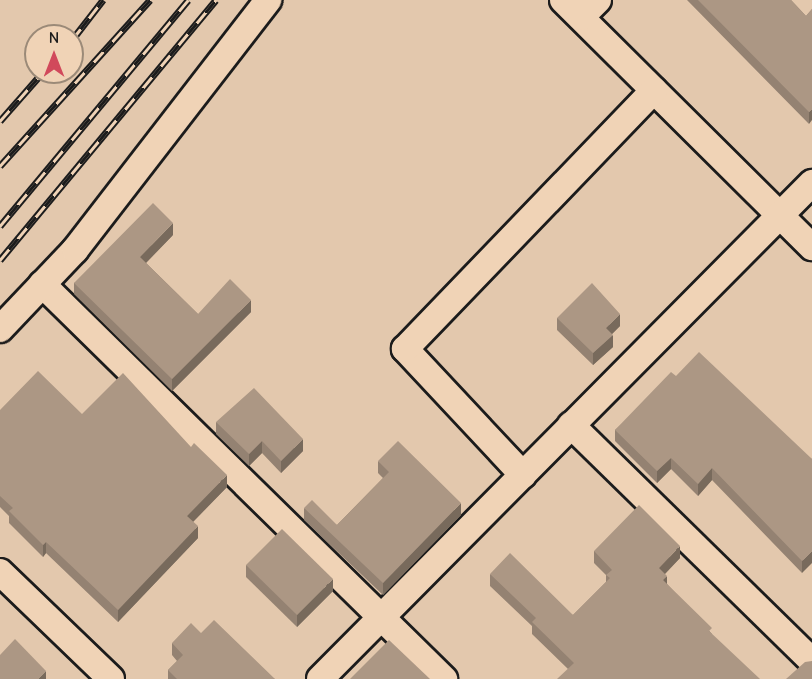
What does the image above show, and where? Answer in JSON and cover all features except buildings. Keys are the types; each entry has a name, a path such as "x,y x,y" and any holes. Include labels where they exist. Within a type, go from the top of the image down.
{"street":[{"path":"0,329 75,250 268,0"},
{"path":"581,6 654,90 812,248"},
{"path":"523,475 405,349 654,90"},
{"path":"320,679 812,183"},
{"path":"42,284 444,679"},
{"path":"571,425 812,661"},
{"path":"0,572 111,679"}],"railway":[{"path":"84,25 103,0"},
{"path":"0,166 150,0"},
{"path":"0,226 188,0"},
{"path":"0,260 216,0"},
{"path":"0,121 32,84"}]}
